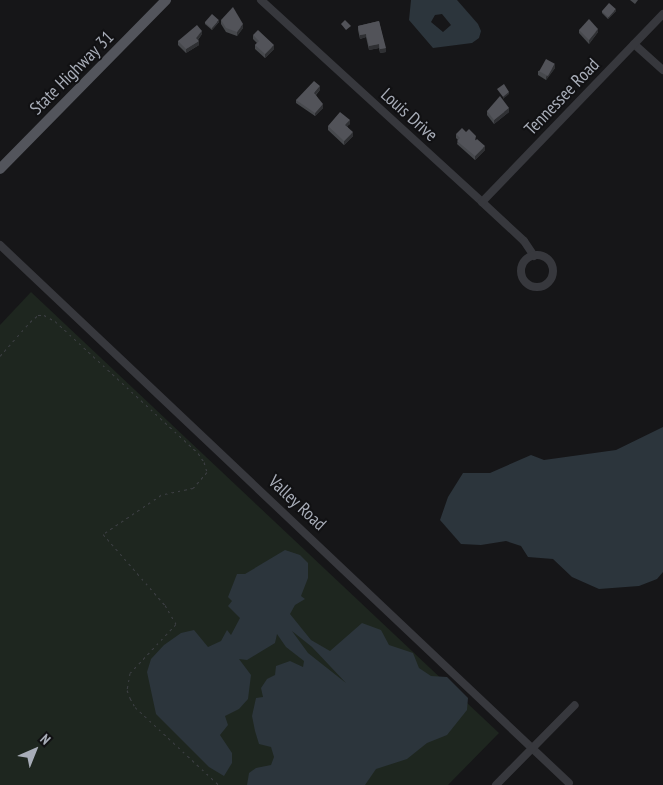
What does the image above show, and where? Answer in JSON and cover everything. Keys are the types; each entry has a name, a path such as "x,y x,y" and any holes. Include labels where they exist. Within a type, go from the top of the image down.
{"main road":[{"name":"State Highway 31","path":"0,169 166,0"}],"street":[{"name":"Louis Drive","path":"261,0 524,241 534,256 548,260 552,268 548,282 538,287 524,281 521,270 525,261 534,256"},
{"name":"Tennessee Road","path":"482,202 663,14"},
{"path":"634,44 663,70"},
{"name":"Valley Road","path":"0,246 348,572 426,650 569,783"},
{"path":"496,785 575,706"}],"path":[{"path":"0,356 38,315 44,315 56,321 204,462 207,472 193,488 161,495 102,534 165,605 176,624 130,673 127,690 130,698 135,706 219,785"},
{"path":"376,785 384,785"}],"shaded area":[{"path":"411,0 457,0 478,24 481,31 479,38 472,43 433,48 409,20","holes":["442,14 451,25 443,32 431,22 435,15"]},
{"path":"31,292 499,733 448,785 0,785 0,325"},
{"path":"663,427 663,572 657,579 639,586 599,589 572,577 553,559 528,557 521,546 506,541 481,545 461,544 440,520 448,497 463,473 490,473 531,455 544,460 616,450"},
{"path":"285,550 300,555 308,563 308,578 301,596 305,599 295,605 290,614 311,640 330,651 362,623 381,630 389,645 413,653 419,668 431,676 447,677 468,698 467,710 447,735 427,743 407,759 376,769 365,785 247,785 249,773 256,768 271,765 274,757 271,747 259,744 255,731 252,716 256,698 263,697 261,688 267,679 275,675 276,666 290,661 303,667 304,661 286,647 277,634 275,643 247,660 239,659 251,675 248,699 239,709 225,716 228,725 220,735 232,753 232,763 224,776 209,767 156,714 147,672 151,659 164,645 181,633 194,630 208,647 221,641 227,630 231,635 240,618 228,606 232,601 228,597 237,574 245,574","holes":["292,631 312,647 346,683 308,653"]}],"building":[{"path":"609,3 616,9 609,17 602,11"},
{"path":"233,7 243,24 237,32 226,28 221,20"},
{"path":"212,14 219,20 212,28 205,22"},
{"path":"589,19 598,29 589,40 579,30"},
{"path":"345,20 351,26 346,30 341,24"},
{"path":"379,21 386,48 380,49 379,44 369,46 366,34 360,35 358,26"},
{"path":"197,25 202,31 196,38 199,41 186,49 178,41"},
{"path":"258,30 274,45 265,54 255,45 259,41 253,35"},
{"path":"546,59 555,64 548,76 539,71"},
{"path":"314,81 320,86 314,93 323,104 315,113 296,100"},
{"path":"504,84 509,92 503,97 497,89"},
{"path":"500,96 509,108 494,120 487,111"},
{"path":"340,112 350,120 345,125 353,132 344,141 328,126"},
{"path":"462,128 466,132 469,129 476,136 475,141 477,139 485,146 475,156 457,141 460,138 456,134"}]}
